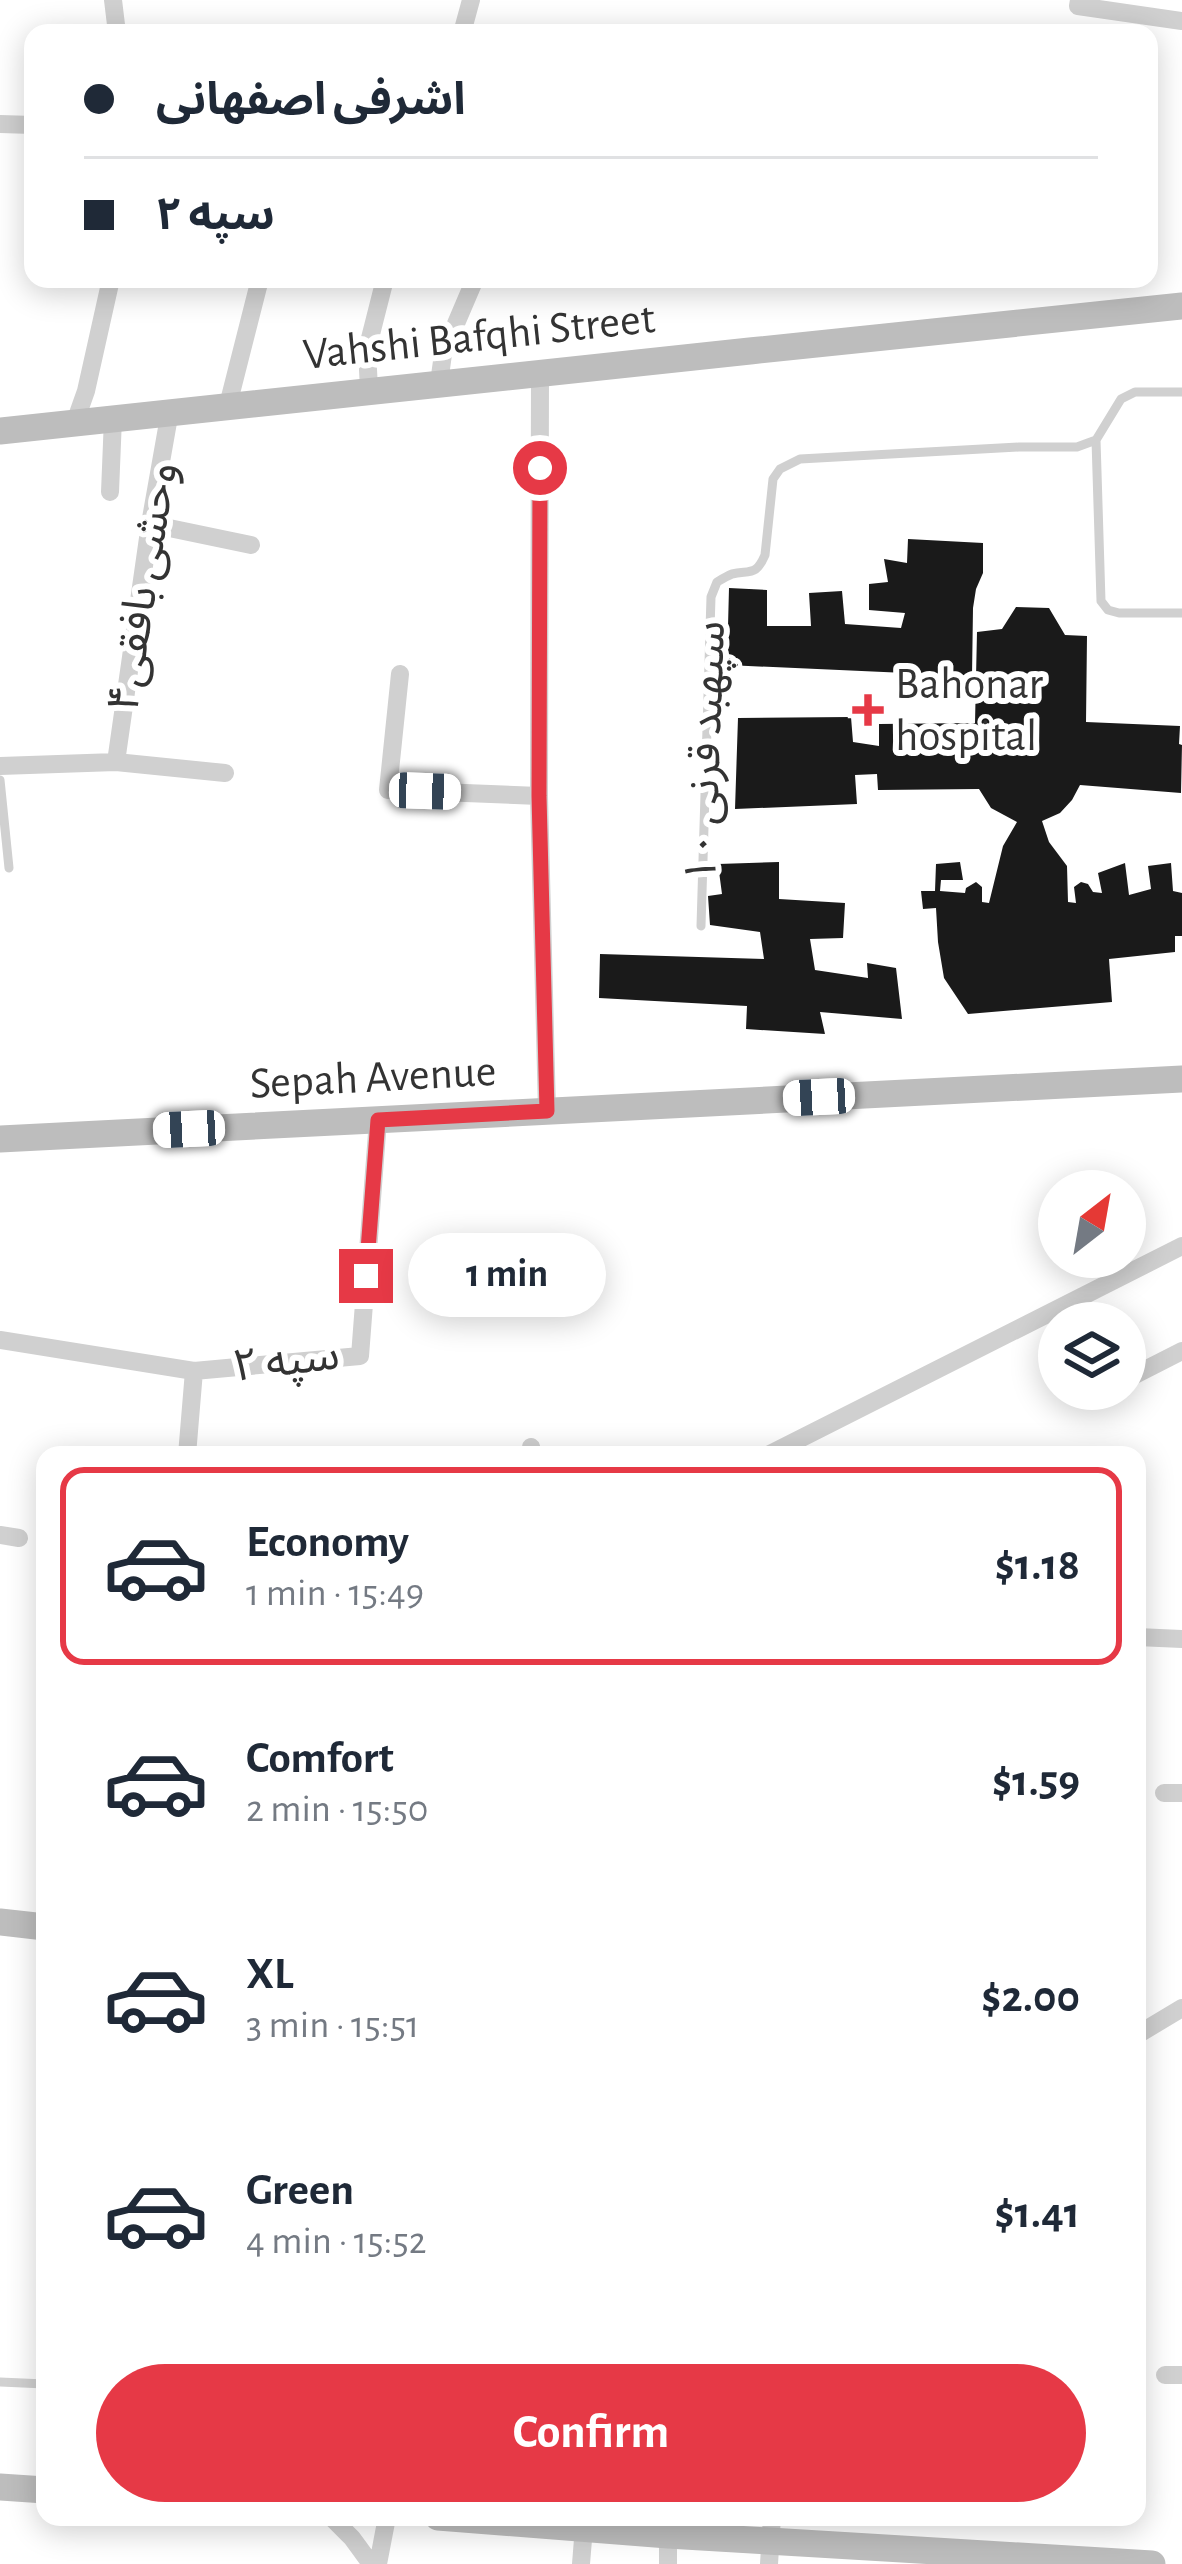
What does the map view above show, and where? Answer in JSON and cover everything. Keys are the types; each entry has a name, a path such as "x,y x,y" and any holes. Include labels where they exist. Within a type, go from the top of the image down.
{"street":[{"path":"1079,3 1182,21"},
{"path":"75,422 109,288"},
{"path":"229,405 258,288"},
{"path":"369,389 368,350 383,288"},
{"path":"439,382 443,354 471,288"},
{"name":"Vahshi Bafqhi Street","path":"0,430 1182,306"},
{"path":"540,374 539,796 547,1111"},
{"name":"وحشی بافقی۴","path":"116,762 170,411"},
{"path":"110,492 113,418"},
{"path":"150,524 251,545"},
{"path":"400,674 388,790 539,796"},
{"path":"0,766 116,762 225,773"},
{"name":"Sepah Avenue","path":"0,1139 1182,1079"},
{"name":"سپه ۲","path":"194,1372 360,1356 378,1120"},
{"path":"786,1446 1182,1246"},
{"path":"0,1340 194,1372 188,1446"},
{"path":"1146,1369 1182,1351"},
{"path":"1146,1637 1182,1639"},
{"path":"0,1922 36,1926"},
{"path":"1146,2030 1182,2008"},
{"path":"0,2487 36,2489"},
{"path":"340,2526 374,2564"},
{"path":"374,2564 385,2526"},
{"path":"569,2526 1152,2564"},
{"path":"581,2564 584,2527"},
{"path":"668,2535 668,2564"}],"lane":[{"path":"1182,392 1135,392 1121,399 1096,440 1101,601 1108,610 1119,613 1182,613"},
{"name":"سپهبد قرنی ۱۰","path":"700,926 712,597 717,582 732,574 748,574 760,565 773,478 780,469 800,459 1077,447 1096,440"},
{"path":"0,780 9,868"},
{"path":"0,2382 36,2384"}],"building":[{"path":"908,539 983,543 983,573 973,608 972,676 727,665 729,588 767,590 767,626 811,626 809,593 842,591 845,624 901,628 905,613 869,610 869,584 888,582 884,559 907,563"},
{"path":"1016,607 1049,608 1065,635 1087,636 1086,722 1180,726 1181,793 1080,785 1060,813 1042,821 1049,842 1067,866 1068,902 1076,903 1074,887 1081,882 1102,893 1098,873 1125,863 1129,895 1151,889 1148,866 1171,863 1173,891 1182,893 1182,936 1175,936 1175,952 1109,959 1112,1002 968,1014 944,978 936,908 923,909 921,891 935,891 936,864 960,862 963,880 941,880 940,891 965,893 976,882 982,887 982,902 989,903 1003,846 1017,822 991,808 979,789 878,790 877,774 855,775 857,804 735,809 738,718 851,717 853,742 879,746 879,724 975,723 977,632 1002,629"},
{"path":"779,862 779,899 845,903 843,938 810,939 815,970 868,978 867,963 896,968 902,1019 820,1012 825,1034 746,1029 747,1006 599,998 600,954 764,959 760,932 710,925 708,896 722,894 718,864"}],"place":[{"name":"Bahonar hospital","path":"868,710"}],"route":[{"path":"366,1276 378,1120 547,1111 539,796 540,468"}]}
